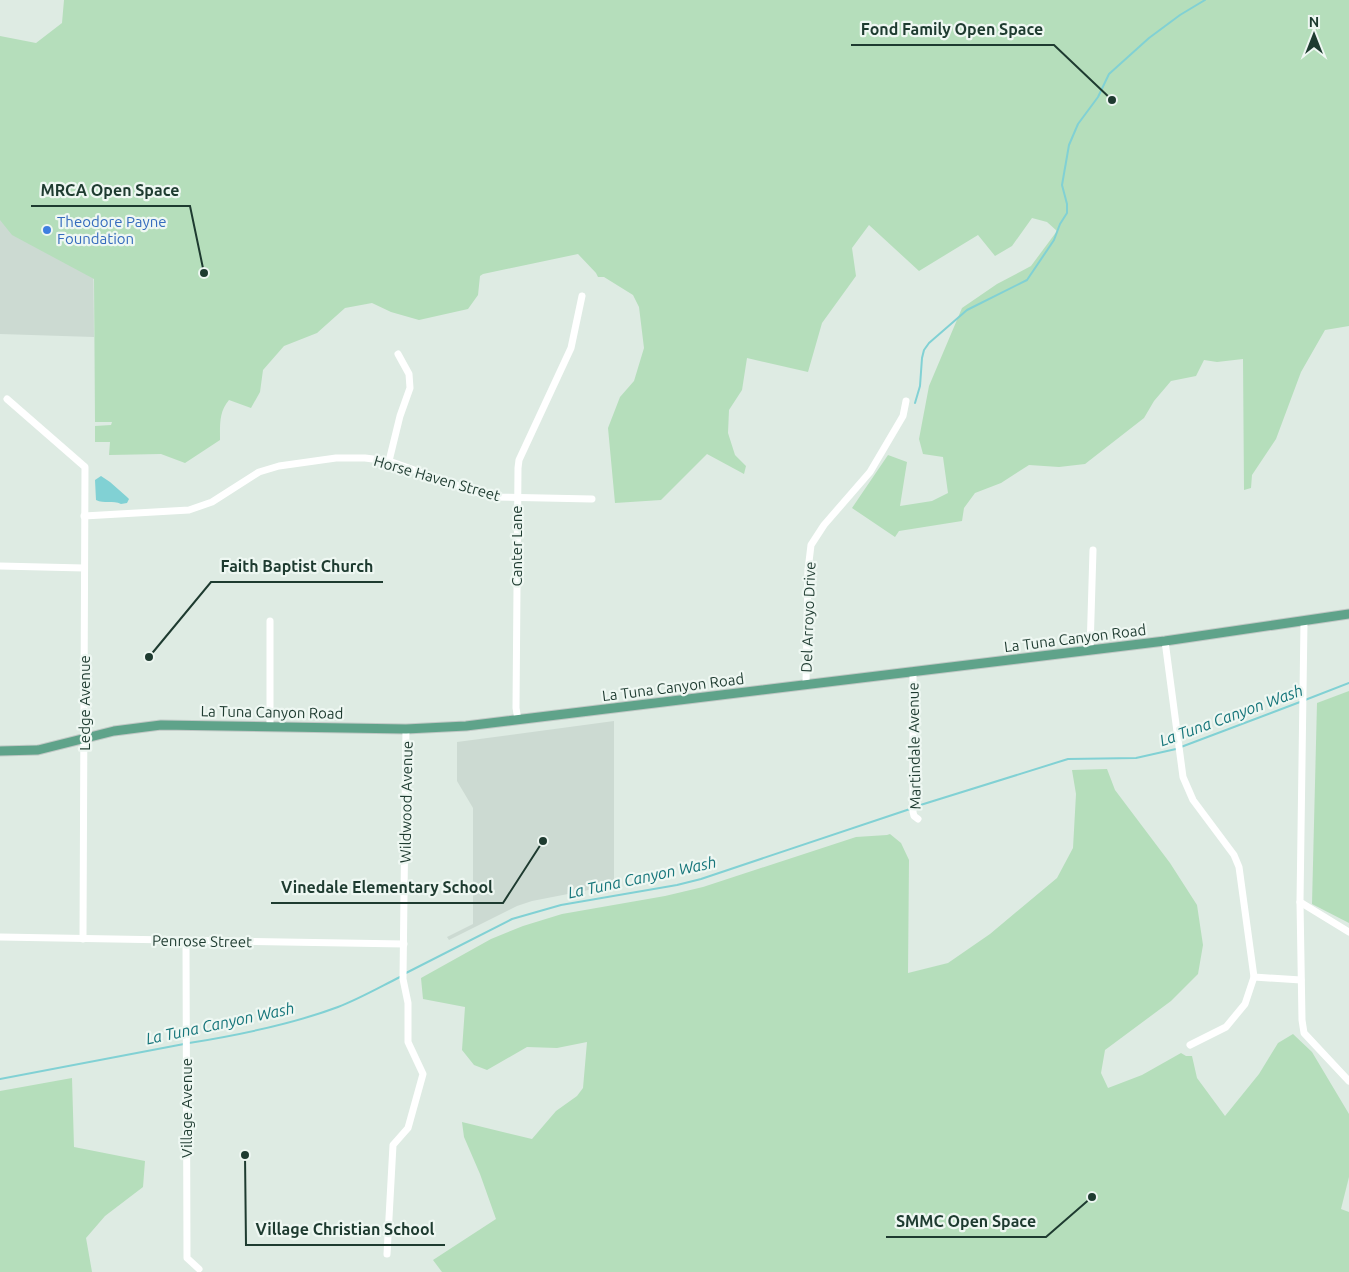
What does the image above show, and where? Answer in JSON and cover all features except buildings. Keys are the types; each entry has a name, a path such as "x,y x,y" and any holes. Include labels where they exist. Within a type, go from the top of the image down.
{"main road":[{"name":"La Tuna Canyon Road","path":"0,751 38,750 114,731 152,726 196,724 406,729 458,727 1165,641 1349,614"}],"street":[{"name":"Canter Lane","path":"518,720 516,708 516,498 518,468 571,348 582,296"},
{"path":"389,461 400,416 410,388 408,374 398,354"},
{"name":"Ledge Avenue","path":"7,399 85,467 83,939"},
{"name":"Del Arroyo Drive","path":"806,684 808,570 811,545 824,525 870,472 903,416 906,401"},
{"name":"Horse Haven Street","path":"84,516 189,510 212,502 255,473 279,466 336,458 365,458 389,461 486,495 516,498 592,499"},
{"path":"1090,650 1093,550"},
{"path":"0,566 84,568"},
{"path":"270,621 270,726"},
{"path":"1304,622 1300,902 1302,1020 1304,1034 1349,1081"},
{"path":"1165,641 1183,777 1193,800 1234,855 1239,867 1254,977 1245,1004 1226,1027 1190,1045"},
{"name":"Martindale Avenue","path":"914,671 913,808 914,816 918,819"},
{"name":"Wildwood Avenue","path":"387,1254 393,1145 408,1128 423,1074 408,1042 408,1003 403,975 406,729"},
{"path":"1300,902 1349,932"},
{"name":"Penrose Street","path":"0,937 186,942 404,944"},
{"name":"Village Avenue","path":"186,942 187,1258 199,1269"},
{"path":"1254,977 1301,980"}],"shaded area":[{"name":"Theodore Payne Foundation","path":"0,124 92,125 94,337 0,334"},
{"path":"614,721 614,885 532,901 517,906 449,940 447,937 473,924 473,808 457,781 457,742"}],"green space":[{"path":"64,0 1349,0 1349,326 1325,330 1301,372 1276,439 1252,475 1251,488 1244,490 1243,359 1217,362 1204,360 1196,376 1171,381 1154,401 1144,418 1085,464 1059,467 1029,465 1001,483 975,493 964,508 962,521 899,531 895,537 852,508 888,455 907,462 900,506 932,501 948,493 943,457 923,454 919,439 929,386 962,308 997,284 1031,266 1057,231 1047,222 1032,218 1012,246 995,256 978,235 919,271 869,225 852,248 856,276 822,323 808,372 747,358 742,390 729,410 728,433 735,455 746,466 744,474 707,454 661,500 615,503 608,428 620,397 634,381 644,348 639,307 633,295 604,277 598,277 578,254 483,274 480,276 478,295 468,309 419,320 391,312 372,303 345,308 317,333 284,346 263,370 260,392 251,408 229,400 222,414 220,440 185,463 161,454 109,455 110,442 95,442 95,426 111,425 112,422 95,422 94,279 12,235 0,220 0,36 36,43 62,23"},
{"path":"1349,691 1349,923 1312,904 1317,703"},
{"path":"1107,769 1115,790 1170,863 1197,905 1203,945 1198,974 1171,1001 1105,1050 1101,1073 1108,1088 1142,1075 1181,1053 1186,1056 1192,1056 1197,1078 1225,1116 1259,1074 1278,1043 1293,1034 1312,1052 1349,1114 1349,1177 1341,1209 1349,1212 1349,1272 442,1272 433,1260 496,1219 464,1137 462,1122 532,1139 556,1111 577,1096 583,1088 587,1042 557,1048 527,1047 487,1070 474,1065 462,1050 465,1007 423,999 421,978 491,939 523,926 562,914 665,896 703,887 856,837 890,834 901,843 909,860 908,973 948,963 990,934 1057,878 1073,848 1076,794 1072,770"},
{"path":"72,1078 74,1147 145,1161 143,1187 105,1216 86,1238 92,1272 0,1272 0,1091"}],"water":[{"path":"101,476 129,499 127,503 121,504 96,500 95,480"}],"waterway":[{"path":"915,403 920,386 922,358 924,350 929,343 967,310 1027,280 1054,240 1060,224 1067,213 1067,204 1062,185 1069,145 1078,124 1098,97 1109,74 1149,38 1180,15 1205,0"},
{"name":"La Tuna Canyon Wash","path":"1305,700 1349,683"},
{"name":"La Tuna Canyon Wash","path":"1181,747 1300,702"},
{"name":"La Tuna Canyon Wash","path":"914,807 1068,759 1136,758 1176,749"},
{"name":"La Tuna Canyon Wash","path":"406,973 512,919 561,905 677,885 701,879 910,809"},
{"name":"La Tuna Canyon Wash","path":"189,1043 227,1037 302,1019 338,1007 400,977"},
{"name":"La Tuna Canyon Wash","path":"0,1079 184,1044"}],"place":[{"name":"Fond Family Open Space","path":"1112,100"},
{"name":"Theodore Payne Foundation","path":"47,230"},
{"name":"MRCA Open Space","path":"204,273"},
{"name":"Faith Baptist Church","path":"149,657"},
{"name":"Vinedale Elementary School","path":"543,841"},
{"name":"Village Christian School","path":"245,1155"},
{"name":"SMMC Open Space","path":"1092,1197"}]}
